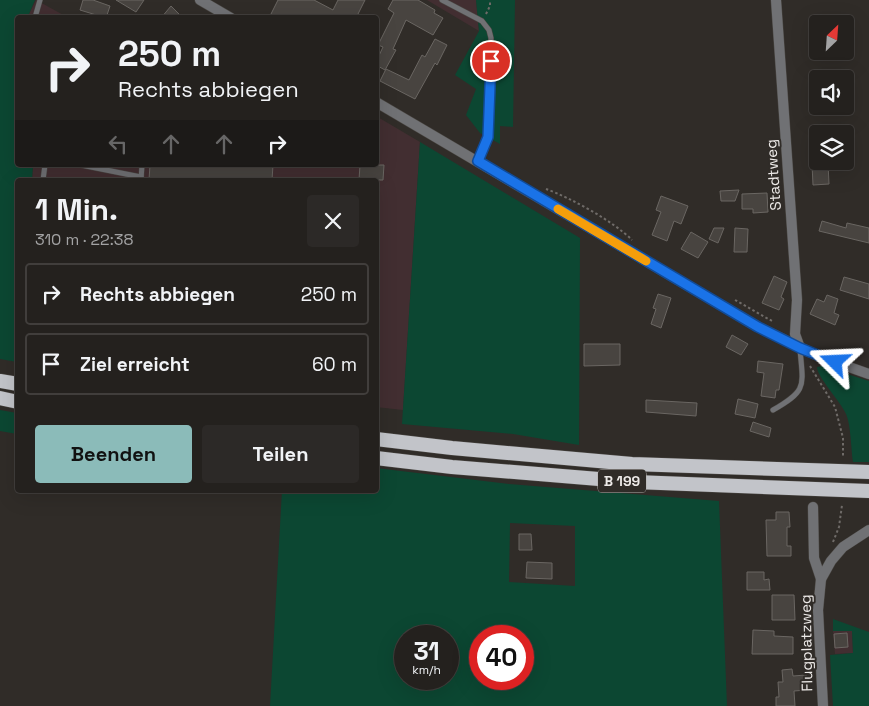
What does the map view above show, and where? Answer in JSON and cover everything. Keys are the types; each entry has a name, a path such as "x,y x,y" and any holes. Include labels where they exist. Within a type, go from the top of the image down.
{"highway":[{"path":"0,381 15,384"},
{"path":"0,398 15,401"},
{"name":"B 199","path":"379,439 452,448 632,464 869,472"},
{"name":"B 199","path":"379,458 452,467 636,482 869,491"}],"street":[{"path":"200,0 226,15"},
{"name":"Stadtweg","path":"776,0 797,300 796,334 800,348"},
{"path":"379,104 758,327 818,356 869,374"},
{"name":"Flugplatzweg","path":"813,507 814,558 821,578 818,610 823,706"},
{"name":"Flugplatzweg","path":"821,578 843,546 869,530"}],"lane":[{"path":"36,15 40,0"},
{"path":"442,0 482,21 489,30 491,38 488,137 478,161"},
{"path":"90,167 141,178"},
{"path":"773,410 793,399 800,391 803,384 800,348"}],"path":[{"path":"482,21 490,6 490,0"},
{"path":"800,348 835,407 843,438 843,458"},
{"path":"814,558 824,552 833,541 839,527 842,505"}],"shaded area":[{"path":"36,0 63,15 29,15"},
{"path":"427,0 476,0 479,31"},
{"path":"379,118 420,142 403,410 379,407 379,178 32,178 33,167 379,167"},
{"path":"852,630 853,653 835,654 833,631"}],"green space":[{"path":"0,0 35,0 29,15 15,15 15,167 33,167 32,178 15,178 15,362 0,359"},
{"path":"476,0 515,0 513,127 500,126 500,144 480,133 466,115 476,89 455,75 479,31"},
{"path":"420,142 580,238 579,445 513,434 402,424"},
{"path":"822,366 869,381 869,462 853,462 848,419 818,371 817,367"},
{"path":"0,410 15,413 15,434 0,431"},
{"path":"379,468 509,484 719,501 727,706 270,706 282,493 379,493","holes":["510,523 575,526 575,586 509,582"]},
{"path":"833,619 869,632 869,706 833,706 830,655 853,653 852,631 833,631"}],"building":[{"path":"83,0 93,0 110,6 107,15 96,15 80,10"},
{"path":"116,0 144,0 136,12"},
{"path":"278,0 314,0 333,10 338,0 365,0 358,15 270,15"},
{"path":"393,0 418,0 435,10 434,13 443,18 433,35 406,20 393,49 396,50 385,70 379,67 379,56 383,47 379,45 379,43 394,13 388,9"},
{"path":"171,6 180,15 164,15"},
{"path":"435,39 447,45 437,65 435,63 415,99 380,81 386,69 409,80 422,55 425,57"},
{"path":"379,165 384,165 383,180 379,180 379,178 359,178 360,167 379,167"},
{"path":"150,167 273,167 272,178 149,178"},
{"path":"812,170 828,170 829,184 813,185"},
{"path":"739,190 735,201 721,201 720,191"},
{"path":"767,193 768,212 753,213 753,209 742,209 742,194"},
{"path":"661,196 688,206 681,224 674,221 667,241 652,235 661,212 656,210"},
{"path":"822,221 846,228 847,223 869,228 869,243 819,231"},
{"path":"714,228 724,228 718,243 709,239"},
{"path":"735,228 748,229 747,252 734,252"},
{"path":"691,232 708,242 698,258 681,249"},
{"path":"774,276 787,282 781,297 784,299 779,310 762,303"},
{"path":"844,277 869,284 869,299 840,290"},
{"path":"658,294 671,298 661,328 651,324 656,309 653,308"},
{"path":"827,295 838,299 834,313 839,315 835,325 810,314 817,299 824,302"},
{"path":"732,335 748,344 741,355 726,347"},
{"path":"584,344 620,344 620,365 584,366"},
{"path":"758,361 783,364 779,390 776,390 775,398 761,396 764,373 757,372"},
{"path":"738,399 758,404 755,418 735,414"},
{"path":"646,400 697,403 696,416 646,412"},
{"path":"753,422 771,428 769,437 750,431"},
{"path":"776,512 789,512 790,527 787,527 787,546 791,546 791,556 767,556 766,520 776,520"},
{"path":"519,534 531,534 532,550 519,550"},
{"path":"527,562 552,563 552,579 526,578"},
{"path":"747,572 764,572 764,580 769,579 770,590 747,590"},
{"path":"772,595 794,595 795,620 772,620"},
{"path":"753,630 774,631 774,636 793,637 793,654 752,654"},
{"path":"847,633 848,647 835,648 834,634"},
{"path":"792,669 793,676 806,675 807,690 794,691 795,706 776,706 776,697 779,697 778,682 783,682 782,670"}],"slow traffic":[{"path":"558,209 646,261"}],"route":[{"path":"491,61 488,137 478,161 758,327 800,348 835,362"}]}
